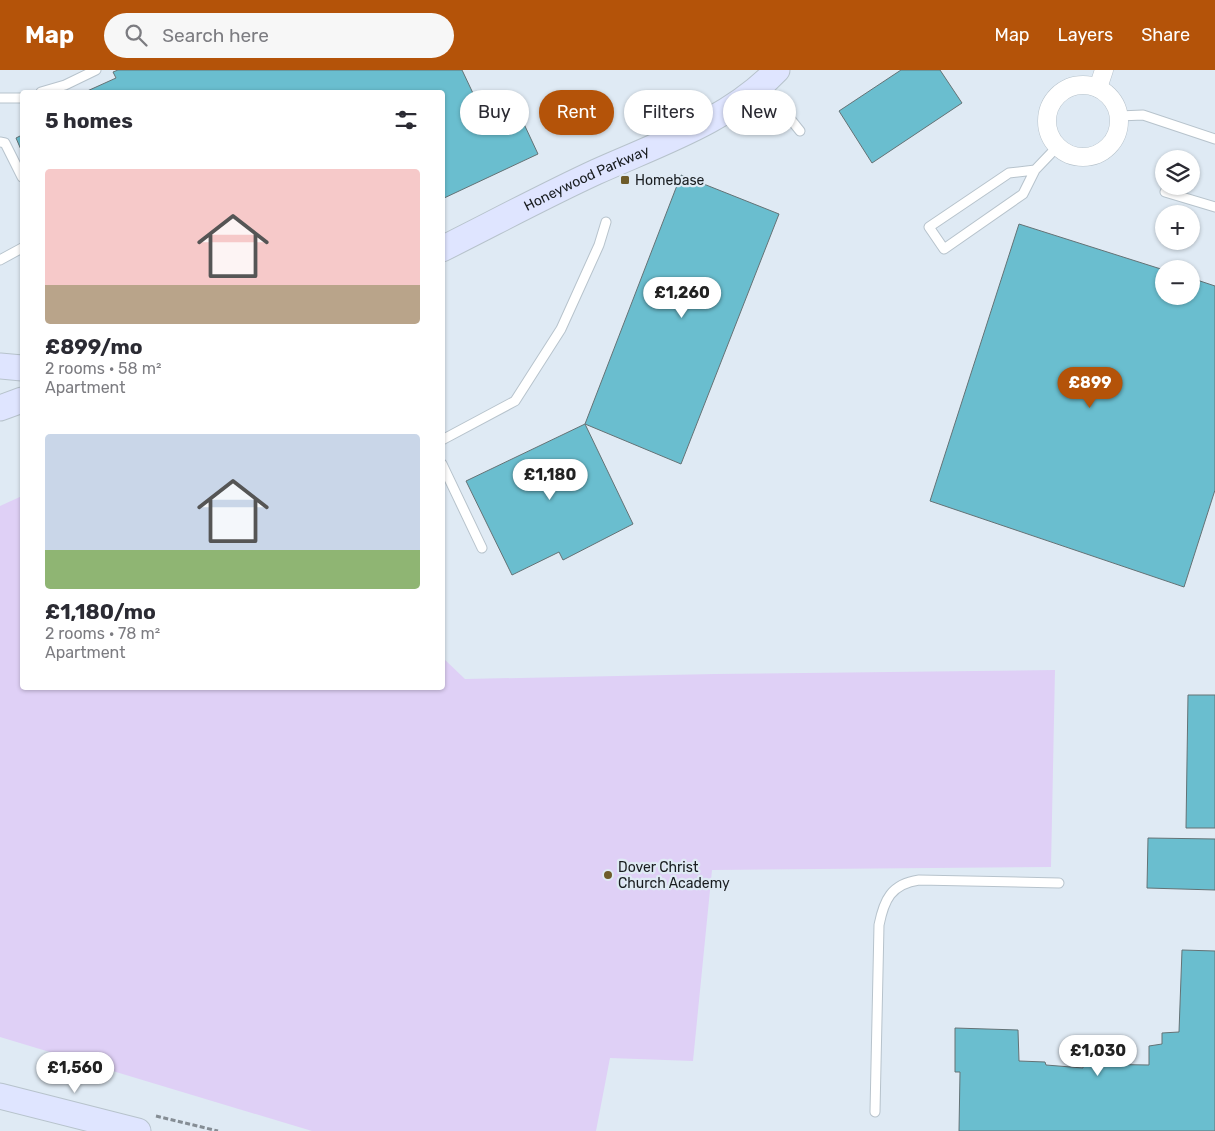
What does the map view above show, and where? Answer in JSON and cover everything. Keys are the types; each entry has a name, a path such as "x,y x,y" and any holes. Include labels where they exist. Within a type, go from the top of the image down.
{"street":[{"path":"1098,88 1104,70"},
{"name":"Honeywood Parkway","path":"445,248 595,173 682,135 734,106 769,77"},
{"path":"1086,85 1098,88 1108,95 1115,104 1119,116 1119,127 1115,138 1108,147 1089,157 1078,157 1067,153 1058,147 1050,136 1047,125 1048,112 1053,101 1062,92 1073,86 1086,85"},
{"path":"0,366 20,368"},
{"path":"0,408 20,401"},
{"path":"0,1096 138,1131"}],"lane":[{"path":"49,90 65,85 96,70"},
{"path":"769,77 800,131"},
{"path":"0,98 20,98"},
{"path":"1119,116 1143,115 1215,139"},
{"path":"0,142 5,143 20,173"},
{"path":"1035,170 1009,173 929,227 944,249 1023,194 1035,170 1058,147"},
{"path":"1175,195 1215,207"},
{"path":"445,438 516,401 561,329 599,244 606,222"},
{"path":"0,260 20,249"},
{"path":"445,470 482,548"},
{"path":"875,1112 878,925 882,907 889,895 907,882 919,880 1059,883"}],"shaded area":[{"name":"Dover Christ Church Academy","path":"20,497 20,690 445,690 445,660 465,679 1055,670 1051,867 712,870 693,1061 610,1058 596,1131 312,1131 0,1037 0,506"}],"building":[{"path":"118,70 462,70 471,90 460,90 460,135 529,135 538,154 445,198 445,90 89,90 116,78 113,72"},
{"path":"901,70 940,70 962,103 872,163 839,111"},
{"path":"20,136 20,147 16,138"},
{"path":"681,175 779,214 681,464 585,424"},
{"path":"1019,224 1155,267 1155,305 1200,305 1200,281 1215,286 1215,490 1184,587 930,501"},
{"path":"585,424 633,524 563,560 559,552 512,575 466,481"},
{"path":"1188,695 1215,695 1215,828 1186,828"},
{"path":"1148,838 1215,839 1215,890 1147,888"},
{"path":"1182,950 1215,951 1215,1131 959,1131 960,1072 955,1072 955,1028 1018,1030 1019,1061 1045,1062 1046,1065 1083,1068 1083,1064 1149,1065 1149,1046 1162,1044 1162,1033 1179,1032"}],"place":[{"name":"Homebase","path":"625,180"},
{"name":"Dover Christ Church Academy","path":"608,875"}]}
